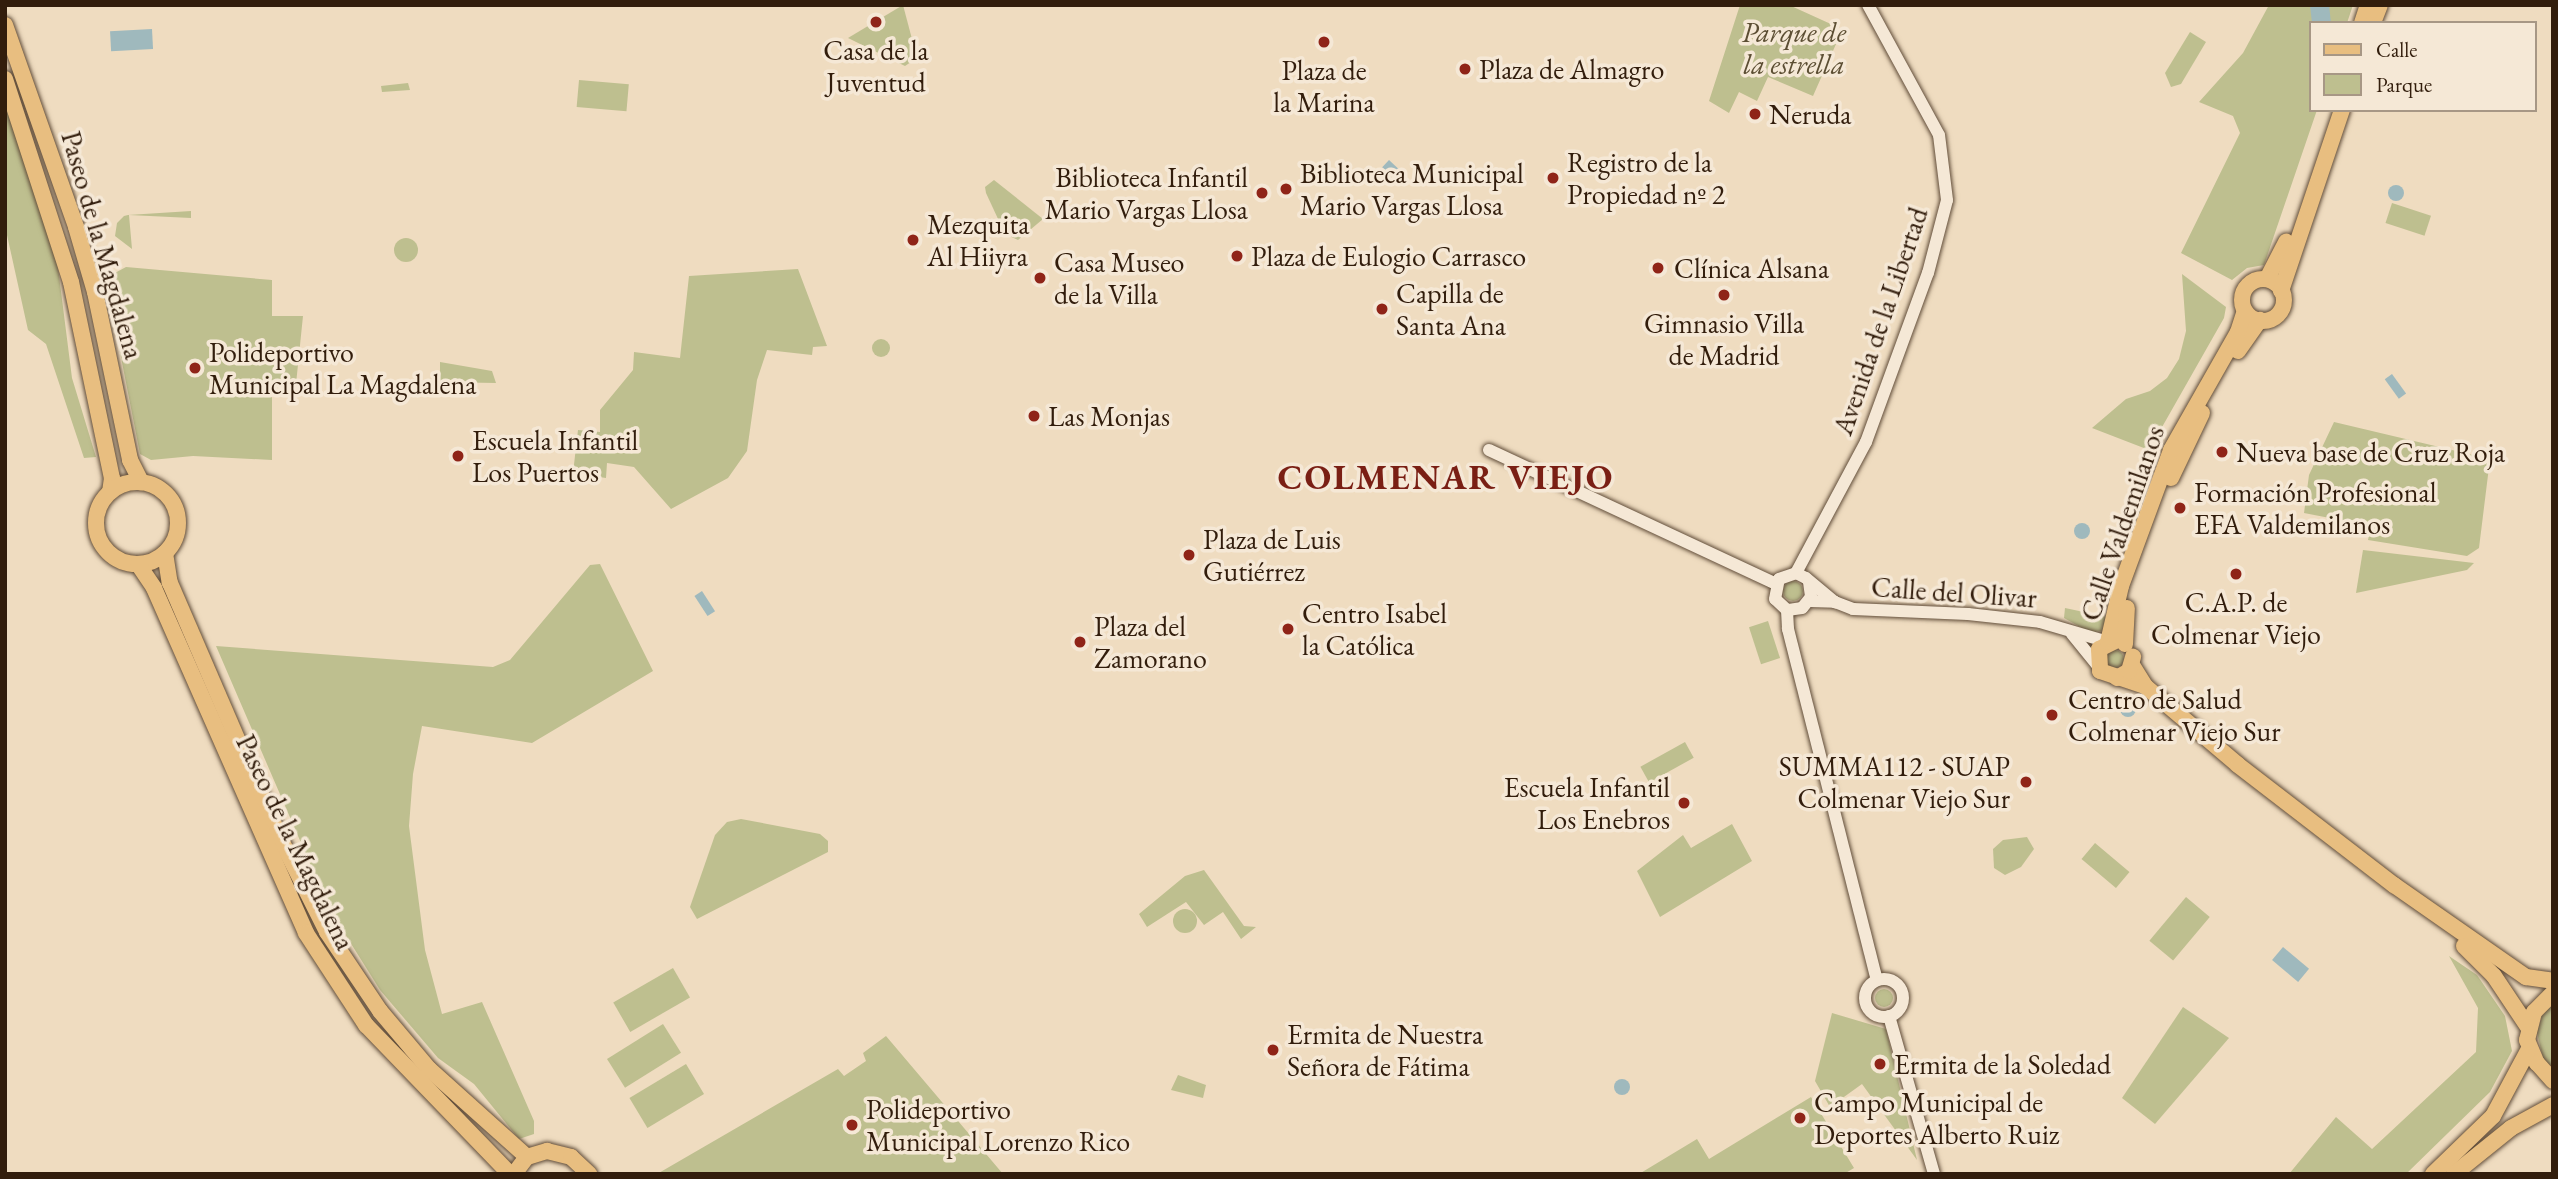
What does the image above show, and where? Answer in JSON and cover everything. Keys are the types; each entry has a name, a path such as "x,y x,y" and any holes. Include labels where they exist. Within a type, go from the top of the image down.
{"main road":[{"name":"Paseo de la Magdalena","path":"5,25 76,227 97,304 130,460 141,482"},
{"name":"Paseo de la Magdalena","path":"5,79 71,282 112,478 110,492"},
{"path":"2267,279 2288,237 2331,112"},
{"path":"2281,291 2267,279 2254,281 2244,290 2245,311 2260,320 2280,310 2281,291 2342,112"},
{"name":"Calle Valdemilanos","path":"2108,642 2121,586 2171,450 2238,332 2245,311"},
{"name":"Calle Valdemilanos","path":"2125,644 2131,586 2158,508 2215,388 2260,320"},
{"path":"141,482 165,494 176,510 176,533 165,552 138,564 112,555 97,532 98,510 110,492 141,482"},
{"name":"Paseo de la Magdalena","path":"165,552 170,583 277,832 327,932 380,1011 429,1069 527,1157"},
{"name":"Paseo de la Magdalena","path":"138,564 153,588 256,826 312,943 366,1025 512,1174"},
{"path":"2146,686 2105,675 2097,665 2099,649 2108,642 2125,644 2131,652 2132,666 2146,686 2238,765 2394,885 2526,977 2553,981"},
{"path":"2116,678 2132,666"},
{"path":"2394,885 2494,976 2528,1027"},
{"path":"2433,1174 2493,1116 2529,1049 2528,1027 2534,1012 2553,993"},
{"path":"2529,1049 2553,1081"},
{"path":"2454,1174 2511,1128 2553,1105"},
{"path":"512,1174 527,1157 563,1153 589,1174"}],"street":[{"name":"Avenida de la Libertad","path":"1796,573 1866,442 1928,273 1947,200 1939,135 1868,5"},
{"path":"1489,450 1776,584"},
{"path":"1796,573 1809,582 1810,601 1798,610 1787,610 1775,599 1776,584 1784,575 1796,573"},
{"name":"Calle del Olivar","path":"1809,582 1835,602 1853,609 1968,614 2069,631 2108,642"},
{"name":"Calle del Olivar","path":"1810,601 1835,602"},
{"path":"1787,610 1787,629 1877,980"},
{"name":"Calle del Olivar","path":"2069,631 2097,665"},
{"path":"1877,980 1892,981 1901,993 1900,1007 1889,1016 1875,1014 1865,1002 1868,987 1877,980"},
{"path":"1889,1016 1934,1174"}],"green space":[{"path":"903,5 917,58 905,66 848,38"},
{"name":"Parque de la estrella","path":"1740,5 1789,5 1833,25 1831,31 1840,35 1813,96 1768,77 1757,101 1739,92 1729,113 1709,101"},
{"path":"2269,5 2353,5 2348,21 2310,21 2310,112 2316,112 2264,265 2247,268 2232,280 2181,253 2240,133 2233,116 2199,102 2243,53"},
{"path":"2190,32 2206,42 2181,84 2171,87 2165,73"},
{"path":"579,80 629,84 626,111 577,107"},
{"path":"408,83 410,90 382,92 381,86"},
{"path":"5,105 56,252 72,378 96,457 84,458 46,344 28,330 5,226"},
{"path":"994,180 1043,219 1018,240 1005,234 986,193 985,187"},
{"path":"2392,203 2431,216 2425,236 2386,223"},
{"path":"191,211 191,218 129,215 132,249 115,236 117,223 124,216 128,215"},
{"path":"406,238 414,242 418,250 414,258 406,262 398,258 394,250 398,242"},
{"name":"Polideportivo Municipal La Magdalena","path":"126,267 272,280 272,316 303,316 296,384 272,388 272,460 193,456 151,460 140,454 107,286 113,274"},
{"path":"798,269 827,346 813,347 812,355 767,350 757,380 747,451 728,478 671,509 634,467 607,463 606,478 573,473 578,430 600,432 600,410 633,370 634,352 680,358 689,276"},
{"path":"2182,274 2226,307 2224,318 2149,450 2092,428 2126,399 2150,391 2167,378 2179,359 2186,331"},
{"path":"877,339 885,339 890,348 888,355 877,357 872,352 872,344"},
{"path":"440,362 492,371 496,383 440,382"},
{"path":"2334,422 2490,459 2479,548 2467,556 2368,540 2371,526 2304,513 2309,475"},
{"path":"2363,550 2474,563 2467,570 2356,593"},
{"path":"600,564 653,671 532,743 422,726 413,774 409,826 425,950 442,1014 482,1002 534,1121 534,1134 519,1139 474,1084 438,1058 380,990 330,910 216,646 493,667 510,660 590,565"},
{"path":"1793,581 1800,584 1803,591 1800,598 1793,601 1786,598 1783,591 1786,584"},
{"path":"2065,608 2112,618 2110,629 2091,633 2064,618"},
{"path":"1768,621 1780,658 1761,664 1749,627"},
{"path":"2111,650 2119,650 2124,659 2122,666 2111,668 2106,663 2106,655"},
{"path":"1685,742 1694,758 1649,782 1640,767"},
{"path":"741,819 820,834 828,841 828,852 697,919 690,907 715,835 727,822"},
{"path":"1732,824 1752,861 1660,917 1637,871 1683,835 1691,848"},
{"path":"2027,837 2034,849 2021,867 2005,875 1994,868 1993,849 2003,840"},
{"path":"2095,843 2129,872 2116,888 2082,859"},
{"path":"1204,870 1244,926 1256,927 1241,939 1223,912 1204,925 1186,902 1147,927 1139,914 1185,876"},
{"path":"2186,897 2210,917 2173,961 2149,941"},
{"path":"1180,909 1190,909 1197,916 1197,926 1190,933 1180,933 1173,926 1173,916"},
{"path":"2449,956 2477,975 2505,1016 2512,1051 2490,1092 2406,1174 2289,1174 2336,1117 2372,1149 2476,1052 2478,1008"},
{"path":"673,968 690,997 630,1032 613,1002"},
{"path":"1884,989 1891,991 1891,1005 1884,1007 1877,1005 1875,998 1877,991"},
{"path":"2553,1003 2553,1070 2543,1059 2537,1032 2542,1016"},
{"path":"2183,1007 2229,1038 2155,1124 2122,1098"},
{"path":"1832,1013 1886,1029 1917,1160 1862,1084 1830,1107 1815,1081"},
{"path":"663,1024 681,1053 625,1088 607,1059"},
{"name":"Polideportivo Municipal Lorenzo Rico","path":"886,1036 1003,1174 657,1174 838,1069 844,1076 866,1061 863,1053"},
{"path":"686,1064 704,1094 647,1128 629,1098"},
{"path":"1178,1075 1206,1085 1203,1098 1171,1090"},
{"name":"Campo Municipal de Deportes Alberto Ruiz","path":"1811,1097 1854,1168 1844,1174 1639,1174 1697,1139 1709,1159"}],"water":[{"path":"2310,5 2329,5 2331,21 2312,21"},
{"path":"152,29 153,49 111,51 110,31"},
{"path":"1389,160 1403,173 1396,180 1382,167"},
{"path":"2396,185 2404,193 2396,201 2388,193"},
{"path":"2392,374 2406,393 2399,399 2385,379"},
{"path":"2082,523 2090,531 2082,539 2074,531"},
{"path":"702,591 715,611 708,616 694,596"},
{"path":"2128,701 2134,703 2134,715 2128,717 2122,715 2120,709 2122,703"},
{"path":"2283,947 2309,969 2298,982 2272,960"},
{"path":"1619,1079 1625,1079 1630,1087 1628,1093 1619,1095 1614,1090 1614,1084"}],"place":[{"name":"Casa de la Juventud","path":"876,22"},
{"name":"Plaza de la Marina","path":"1324,42"},
{"name":"Plaza de Almagro","path":"1465,69"},
{"name":"Neruda","path":"1755,114"},
{"name":"Registro de la Propiedad nº 2","path":"1553,178"},
{"name":"Biblioteca Municipal Mario Vargas Llosa","path":"1286,189"},
{"name":"Biblioteca Infantil Mario Vargas Llosa","path":"1262,193"},
{"name":"Mezquita Al Hiiyra","path":"913,240"},
{"name":"Plaza de Eulogio Carrasco","path":"1237,256"},
{"name":"Clínica Alsana","path":"1658,268"},
{"name":"Casa Museo de la Villa","path":"1040,278"},
{"name":"Gimnasio Villa de Madrid","path":"1724,295"},
{"name":"Capilla de Santa Ana","path":"1382,309"},
{"name":"Polideportivo Municipal La Magdalena","path":"195,368"},
{"name":"Las Monjas","path":"1034,416"},
{"name":"Nueva base de Cruz Roja","path":"2222,452"},
{"name":"Escuela Infantil Los Puertos","path":"458,456"},
{"name":"Formación Profesional EFA Valdemilanos","path":"2180,508"},
{"name":"Plaza de Luis Gutiérrez","path":"1189,555"},
{"name":"C.A.P. de Colmenar Viejo","path":"2236,574"},
{"name":"Centro Isabel la Católica","path":"1288,629"},
{"name":"Plaza del Zamorano","path":"1080,642"},
{"name":"Centro de Salud Colmenar Viejo Sur","path":"2052,715"},
{"name":"SUMMA112 - SUAP Colmenar Viejo Sur","path":"2026,782"},
{"name":"Escuela Infantil Los Enebros","path":"1684,803"},
{"name":"Ermita de Nuestra Señora de Fátima","path":"1273,1050"},
{"name":"Ermita de la Soledad","path":"1880,1064"},
{"name":"Campo Municipal de Deportes Alberto Ruiz","path":"1800,1118"},
{"name":"Polideportivo Municipal Lorenzo Rico","path":"852,1125"}],"district":[{"name":"COLMENAR VIEJO","path":"1446,477"}]}
